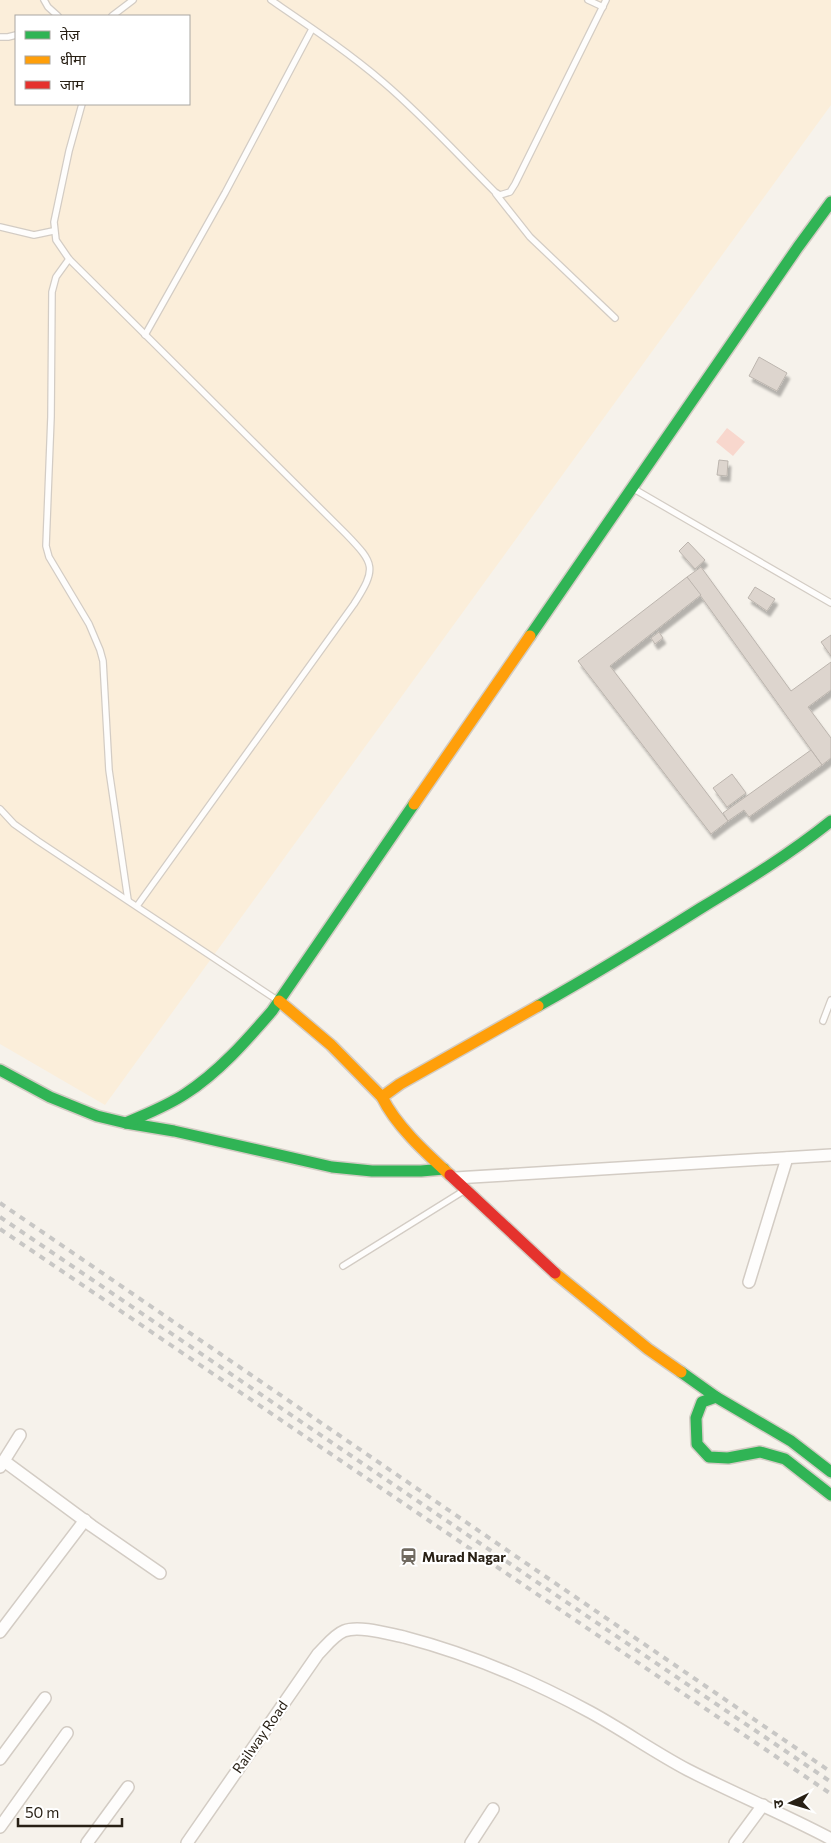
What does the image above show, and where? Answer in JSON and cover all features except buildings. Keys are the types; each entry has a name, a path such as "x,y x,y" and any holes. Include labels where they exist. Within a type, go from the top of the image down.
{"street":[{"path":"126,1123 184,1095 200,1084 219,1068 263,1022 798,247 831,202"},
{"path":"382,1097 400,1084 663,934 748,879 830,822"},
{"path":"279,1001 331,1045 382,1097 399,1122 444,1169 536,1257 587,1301 648,1349 716,1397 791,1441 831,1472"},
{"path":"0,1070 50,1097 98,1116 126,1123 174,1131 332,1167 403,1172 444,1169"},
{"path":"455,1178 831,1155"},
{"path":"749,1282 787,1158"},
{"path":"716,1397 702,1402 696,1418 696,1444 709,1457 728,1458 760,1452 785,1459 831,1495"},
{"path":"20,1436 3,1457 85,1520 160,1573"},
{"path":"0,1632 85,1520"},
{"name":"Railway Road","path":"187,1843 318,1654 338,1635 344,1631 353,1630 394,1635 432,1645 482,1662 544,1688 628,1734 688,1770 763,1804"},
{"path":"0,1759 45,1698"},
{"path":"0,1827 67,1733"},
{"path":"87,1843 128,1787"},
{"path":"735,1843 763,1804 831,1839"},
{"path":"470,1843 493,1809"}],"lane":[{"path":"44,0 56,15"},
{"path":"113,15 133,0"},
{"path":"271,0 366,68 398,95 495,192 530,237 615,318"},
{"path":"588,0 602,8"},
{"path":"495,192 505,195 510,192 515,184 606,0"},
{"path":"145,335 230,184 312,29"},
{"path":"0,37 15,35"},
{"path":"82,105 57,202 53,231 60,248 364,552 369,561 370,568 364,588 354,604 137,906"},
{"path":"0,227 21,233 34,234 53,231"},
{"path":"69,259 56,277 52,292 46,546 49,557 89,624 100,650 104,673 110,778 128,900"},
{"path":"632,488 831,603"},
{"path":"0,809 14,824 279,1001"},
{"path":"823,1021 831,1000"},
{"path":"343,1266 466,1189"}],"shaded area":[{"path":"0,0 831,0 831,105 105,1105 0,1044"},
{"path":"727,428 745,442 733,456 716,442"}],"railway":[{"path":"0,1203 831,1772"},
{"path":"0,1217 831,1782"},
{"path":"0,1229 831,1794"}],"traffic: fast":[{"path":"530,636 831,202"},
{"path":"126,1123 156,1110 185,1094 221,1066 252,1034 272,1011 414,804"},
{"path":"538,1006 751,877 800,845 831,821"},
{"path":"0,1070 50,1097 97,1116 126,1123 174,1131 332,1167 372,1171 444,1169"},
{"path":"681,1372 716,1397 791,1441 831,1472"},
{"path":"716,1397 702,1402 696,1418 697,1444 709,1457 728,1458 760,1452 785,1459 831,1495"}],"traffic: slow":[{"path":"414,804 530,636"},
{"path":"279,1001 331,1045 382,1097"},
{"path":"450,1175 403,1129 382,1097 400,1084 538,1006"},
{"path":"555,1273 648,1349 681,1372"}],"traffic: jam":[{"path":"450,1175 555,1273"}],"place":[{"name":"Murad Nagar","path":"408,1557"}]}
